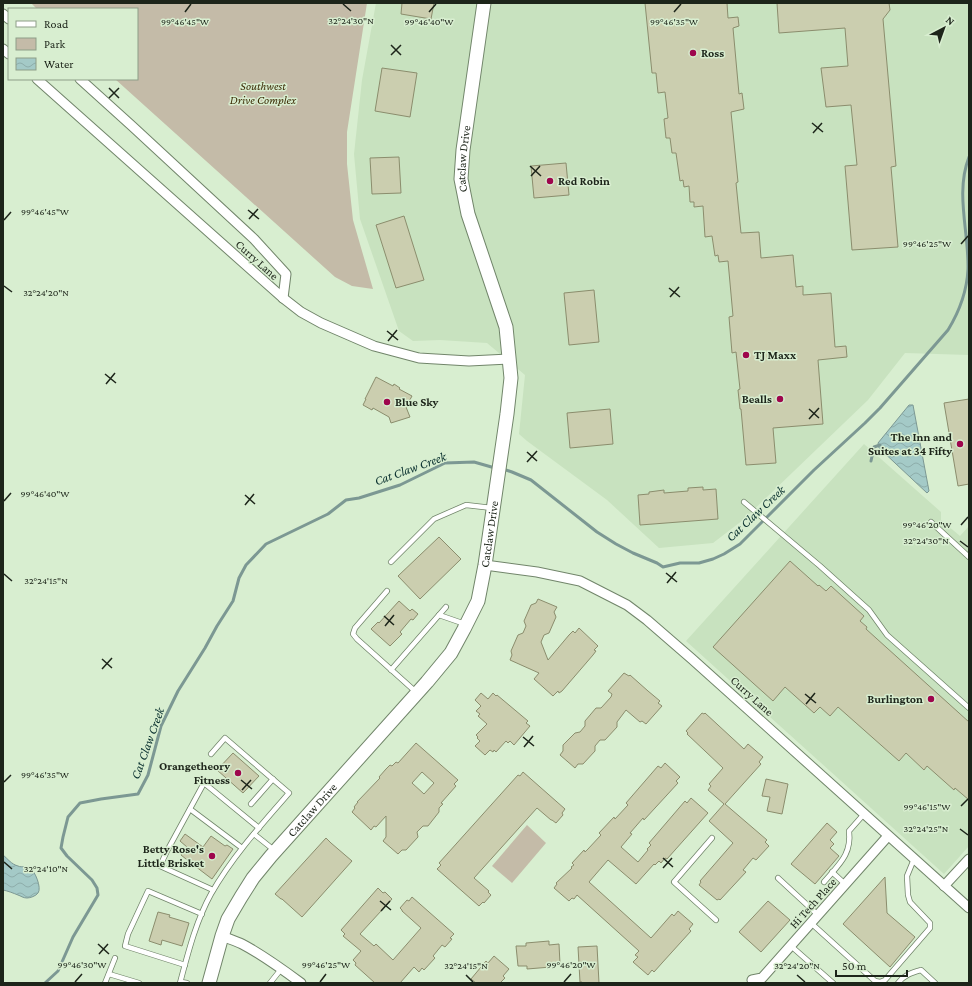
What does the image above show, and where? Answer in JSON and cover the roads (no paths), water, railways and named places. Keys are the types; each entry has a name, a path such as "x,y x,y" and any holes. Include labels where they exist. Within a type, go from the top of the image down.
{"street":[{"name":"Catclaw Drive","path":"209,983 228,919 253,878 451,653 478,601 485,565 499,460 507,414 510,378 506,327 468,214 461,179 463,150 484,3"},
{"name":"Curry Lane","path":"38,80 283,298 301,312 374,346 419,358 470,362 509,359"},
{"path":"81,80 254,238 286,274 283,298"},
{"name":"Curry Lane","path":"485,565 537,572 580,581 628,605 692,659 969,908"},
{"name":"Hi Tech Place","path":"751,982 762,978 888,836"},
{"path":"944,886 969,859"},
{"path":"222,936 242,944 264,957 282,968 301,983"}],"lane":[{"path":"744,502 870,610 887,634 969,708"},
{"path":"391,562 434,518 466,505 493,508"},
{"path":"931,522 969,556"},
{"path":"387,591 355,628 353,634 417,693"},
{"path":"391,670 446,607"},
{"path":"439,615 466,624"},
{"path":"187,983 180,982 196,928 213,890 242,848 289,793 225,738 211,754"},
{"path":"251,804 273,779"},
{"path":"213,890 160,866 204,783 259,828"},
{"path":"190,809 242,848"},
{"path":"824,882 843,860 847,853 849,844 849,831 864,814"},
{"path":"254,834 275,852"},
{"path":"712,838 674,882 716,920"},
{"path":"811,923 875,981 880,982 885,980 930,928 930,923 910,902 908,895 907,876 914,859"},
{"path":"832,872 845,884"},
{"path":"778,878 818,915"},
{"path":"185,965 125,946 128,934 148,891 202,914"},
{"path":"791,946 833,983"},
{"path":"105,983 115,958"},
{"path":"270,983 282,968"},
{"path":"898,983 902,977 921,970 935,983"},
{"path":"109,974 138,983"}],"water":[{"path":"909,405 913,405 929,491 927,493 879,448 878,443"},
{"path":"3,855 11,863 20,867 29,867 32,870 39,884 39,891 37,894 26,898 3,890"}],"waterway":[{"name":"Cat Claw Creek","path":"503,469 531,480 597,532 616,544 663,567 680,563 699,563 713,559 740,544 814,470 880,408 948,330 962,301 968,269 963,184 969,157"},
{"path":"871,461 874,447 880,445"},
{"name":"Cat Claw Creek","path":"45,983 58,971 73,937 98,895 97,888 92,880 67,856 61,848 68,817 80,803 138,794 148,775 161,726 178,691 233,601 239,578 246,565 266,544 328,514 346,500 359,498 400,485 445,463 474,462 495,468"}],"place":[{"name":"Ross","path":"693,53"},
{"name":"Red Robin","path":"550,181"},
{"name":"TJ Maxx","path":"746,355"},
{"name":"Bealls","path":"780,399"},
{"name":"Blue Sky","path":"387,402"},
{"name":"The Inn and Suites at 34 Fifty","path":"960,444"},
{"name":"Burlington","path":"931,699"},
{"name":"Orangetheory Fitness","path":"238,773"},
{"name":"Betty Rose's Little Brisket","path":"212,856"}],"park label":[{"name":"Southwest Drive Complex","path":"263,93"}]}
